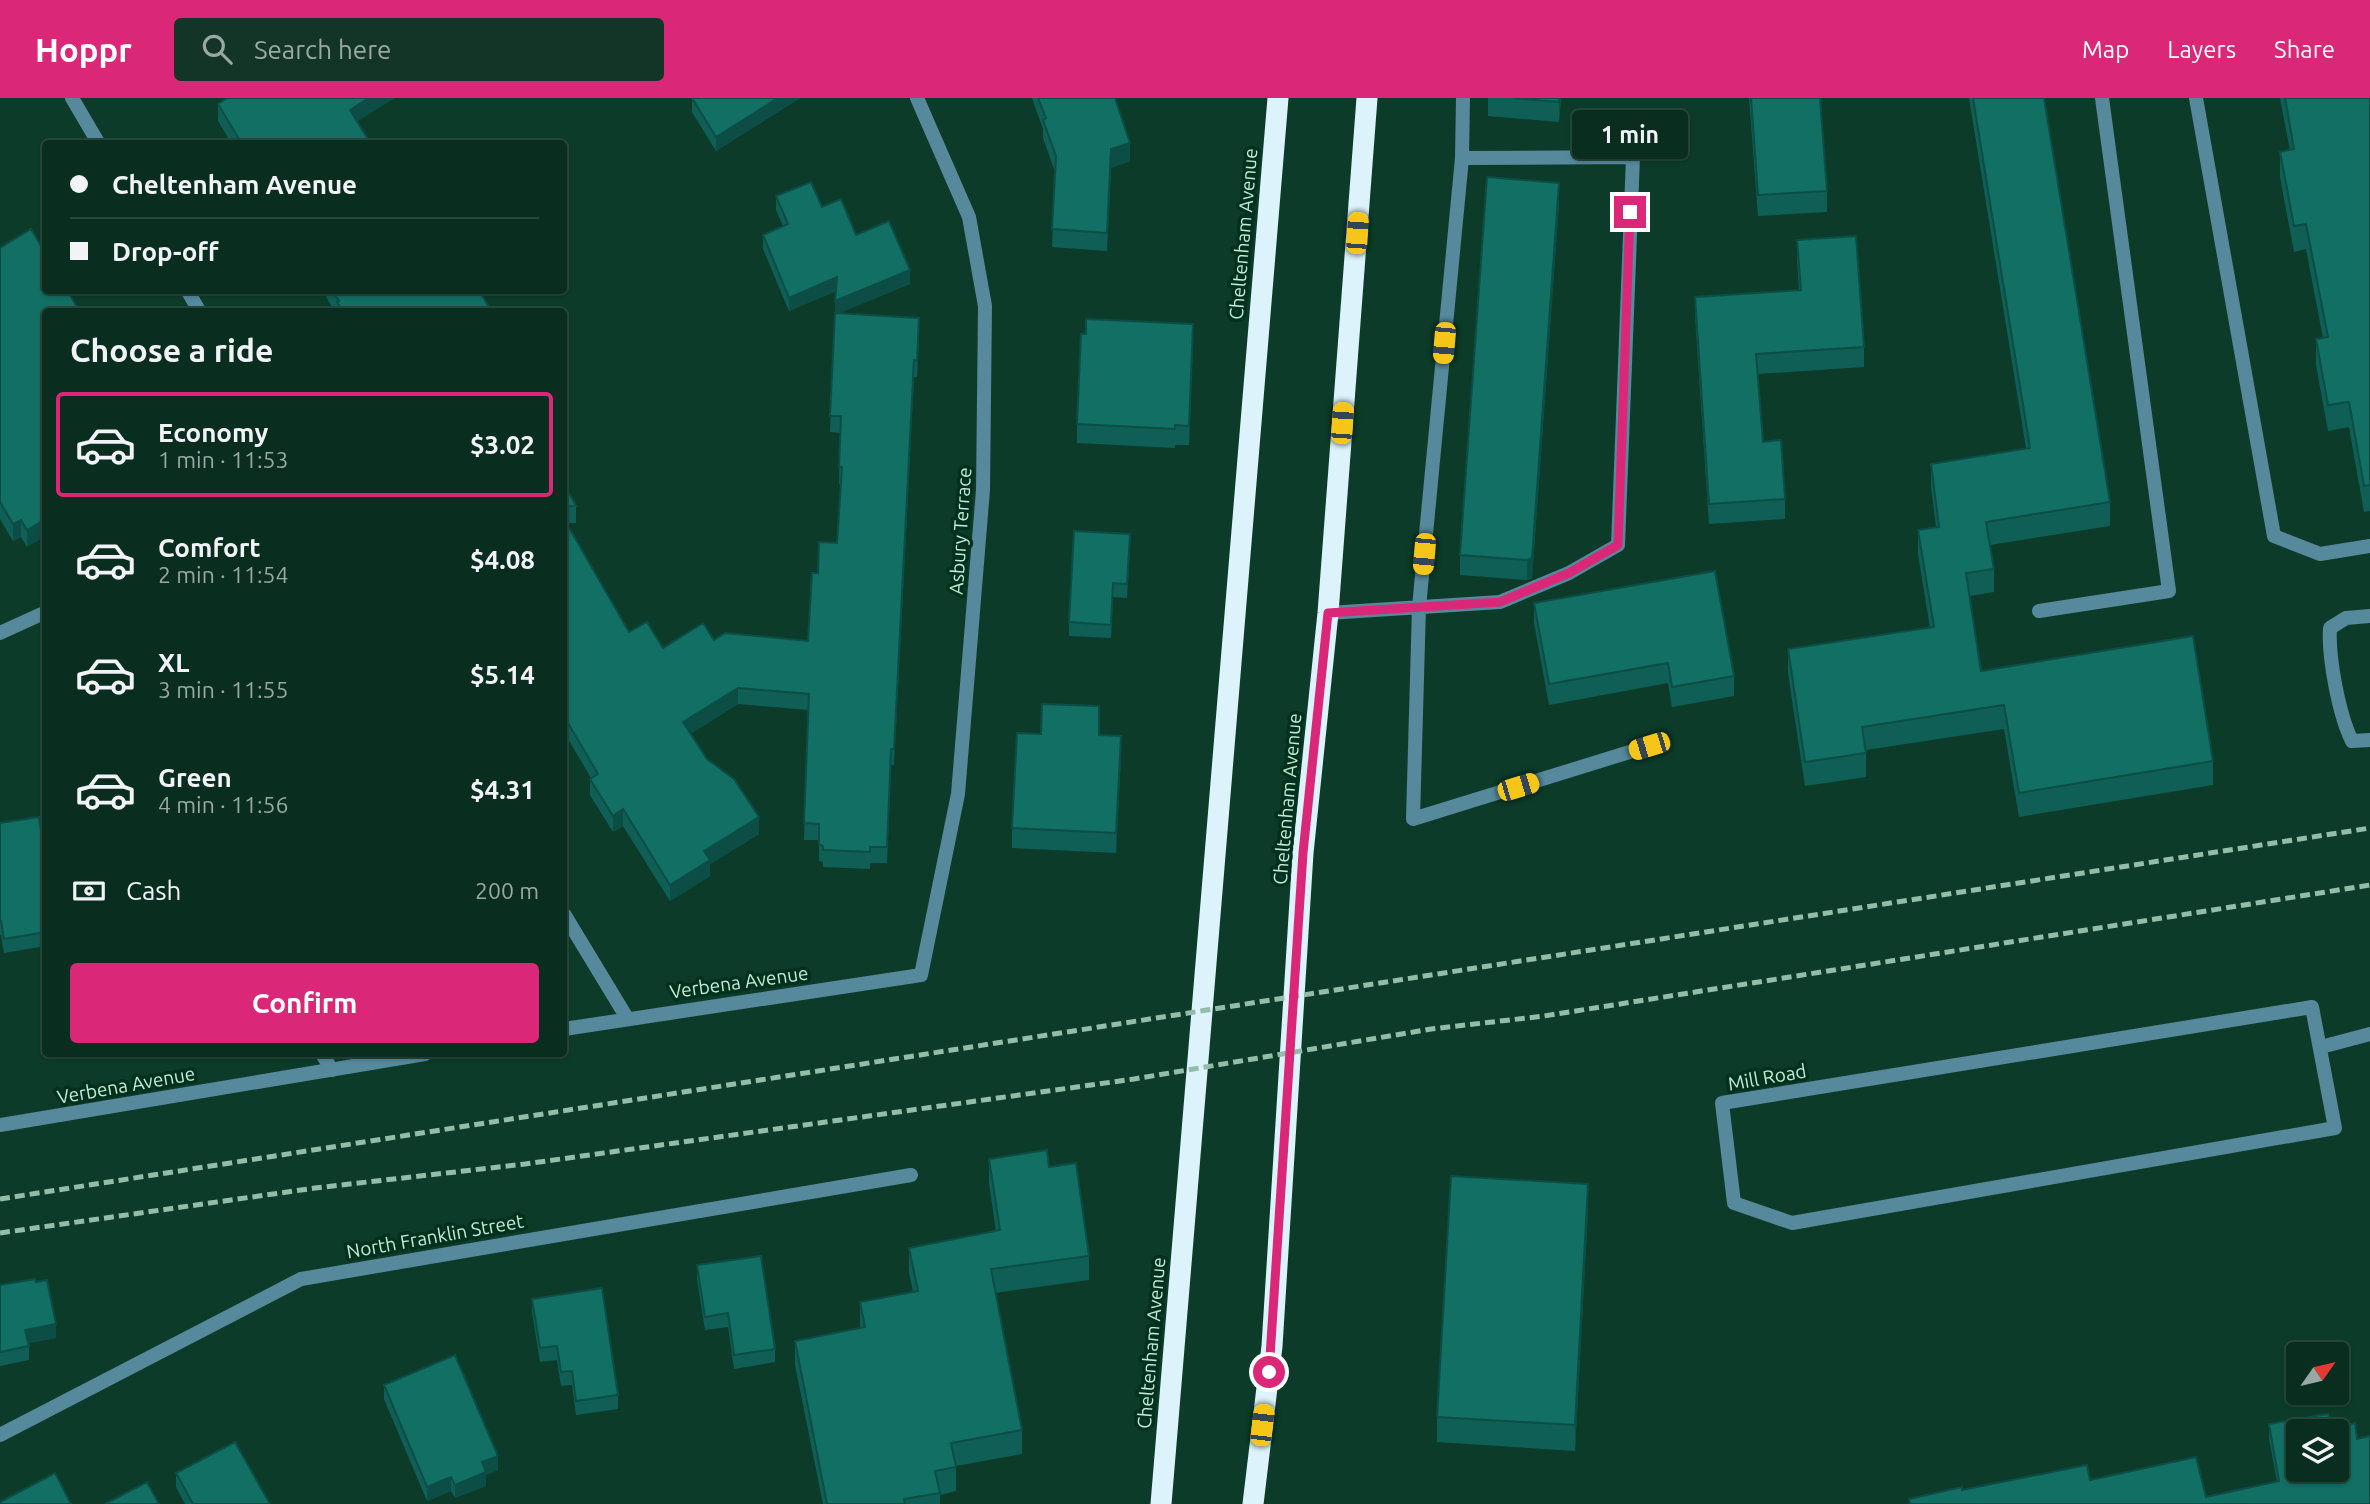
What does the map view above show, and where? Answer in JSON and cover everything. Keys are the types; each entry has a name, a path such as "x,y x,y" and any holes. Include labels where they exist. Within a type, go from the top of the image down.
{"highway":[{"name":"Cheltenham Avenue","path":"1161,1504 1278,98"},
{"name":"Cheltenham Avenue","path":"1253,1504 1272,1346 1303,853 1328,613 1367,98"}],"street":[{"path":"72,98 97,140"},
{"name":"Asbury Terrace","path":"917,98 969,217 985,306 984,490 958,794 921,975"},
{"path":"1463,98 1462,158 1419,607 1413,819 1649,746"},
{"path":"2039,611 2169,591 2102,98"},
{"path":"2196,98 2274,536 2320,554 2370,546"},
{"path":"1328,613 1500,602 1569,573 1618,545 1633,157 1462,158"},
{"path":"0,633 42,614"},
{"path":"2370,616 2346,618 2330,628 2329,643 2343,724 2352,741 2370,740"},
{"path":"567,919 627,1018"},
{"name":"Verbena Avenue","path":"567,1028 921,975"},
{"name":"Mill Road","path":"2312,1006 2321,1046 2335,1128 1792,1223 1734,1203 1723,1103 2312,1006"},
{"path":"2321,1046 2370,1034"},
{"path":"324,1057 332,1070"},
{"name":"Verbena Avenue","path":"0,1125 408,1057"},
{"name":"North Franklin Street","path":"0,1435 301,1279 911,1175"}],"building":[{"path":"228,98 369,98 350,110 369,140 240,140 218,104"},
{"path":"692,98 778,98 716,137"},
{"path":"1038,98 1115,98 1130,143 1111,149 1107,233 1052,229 1056,156"},
{"path":"1513,98 1559,98 1559,102"},
{"path":"1751,98 1820,98 1827,191 1758,195"},
{"path":"1973,98 2044,98 2110,502 1986,522 1994,569 1966,573 1981,671 2193,636 2213,761 2019,793 2004,705 1862,727 1866,753 1805,762 1788,649 1934,627 1918,530 1939,527 1931,464 2030,448"},
{"path":"2285,98 2370,98 2370,485 2364,486 2349,402 2328,405 2316,339 2328,337 2306,224 2294,226 2280,152 2294,149"},
{"path":"1487,177 1559,183 1532,558 1527,560 1460,555"},
{"path":"811,182 822,207 841,199 856,235 889,221 910,270 835,301 837,277 789,298 763,235 788,224 776,196"},
{"path":"31,229 42,247 42,294 69,294 78,308 42,308 42,521 27,530 21,520 13,524 0,502 0,248"},
{"path":"1856,236 1864,347 1756,354 1763,442 1781,440 1785,499 1709,504 1695,297 1801,290 1797,240"},
{"path":"335,294 481,294 489,308 341,308 337,302 339,301"},
{"path":"835,313 919,318 917,361 914,360 887,847 870,847 870,852 823,850 823,846 819,844 819,824 804,823 809,694 738,688 683,722 707,759 734,779 759,817 704,851 710,860 670,885 623,809 613,816 590,779 598,774 567,721 567,524 629,632 647,622 663,648 703,623 714,640 725,633 808,641 812,573 818,573 819,542 837,543 842,467 839,467 841,416 830,416"},
{"path":"1086,319 1193,324 1189,426 1175,425 1175,429 1077,424 1081,334 1086,334"},
{"path":"567,490 576,506 567,506"},
{"path":"1074,531 1130,534 1127,584 1113,583 1111,625 1069,622"},
{"path":"1715,571 1734,676 1672,687 1668,663 1549,684 1534,603"},
{"path":"1042,704 1099,706 1099,735 1121,736 1116,833 1012,828 1017,733 1041,734"},
{"path":"39,817 42,837 42,933 4,939 0,921 0,823"},
{"path":"1047,1150 1049,1167 1076,1163 1089,1256 991,1269 1022,1430 951,1443 956,1467 935,1471 940,1493 904,1499 905,1504 827,1504 795,1341 865,1327 860,1302 918,1291 909,1248 1000,1230 989,1159"},
{"path":"1451,1176 1588,1184 1575,1425 1437,1417"},
{"path":"761,1256 775,1349 734,1355 728,1313 705,1317 697,1265"},
{"path":"35,1279 36,1282 47,1280 56,1324 25,1330 29,1346 0,1352 0,1285"},
{"path":"602,1288 618,1395 576,1401 572,1371 561,1372 557,1346 540,1348 532,1299"},
{"path":"455,1355 498,1456 482,1462 486,1472 455,1485 451,1477 427,1487 384,1385"},
{"path":"2328,1414 2329,1419 2298,1419"},
{"path":"2286,1421 2286,1482 2349,1482 2349,1424 2355,1423 2357,1439 2370,1436 2370,1504 1910,1504 1909,1499 2087,1465 2090,1480 2196,1457 2206,1497 2279,1481 2269,1424"},
{"path":"235,1442 270,1504 193,1504 176,1473"},
{"path":"55,1473 71,1504 0,1504 0,1502"},
{"path":"147,1482 159,1504 105,1504"}],"railway":[{"path":"0,1199 2370,828"},
{"path":"0,1233 315,1188 525,1164 1134,1079 1431,1029 1544,1016 2370,885"}],"route":[{"path":"1269,1372 1303,853 1328,613 1500,602 1569,573 1618,545 1630,212"}]}
